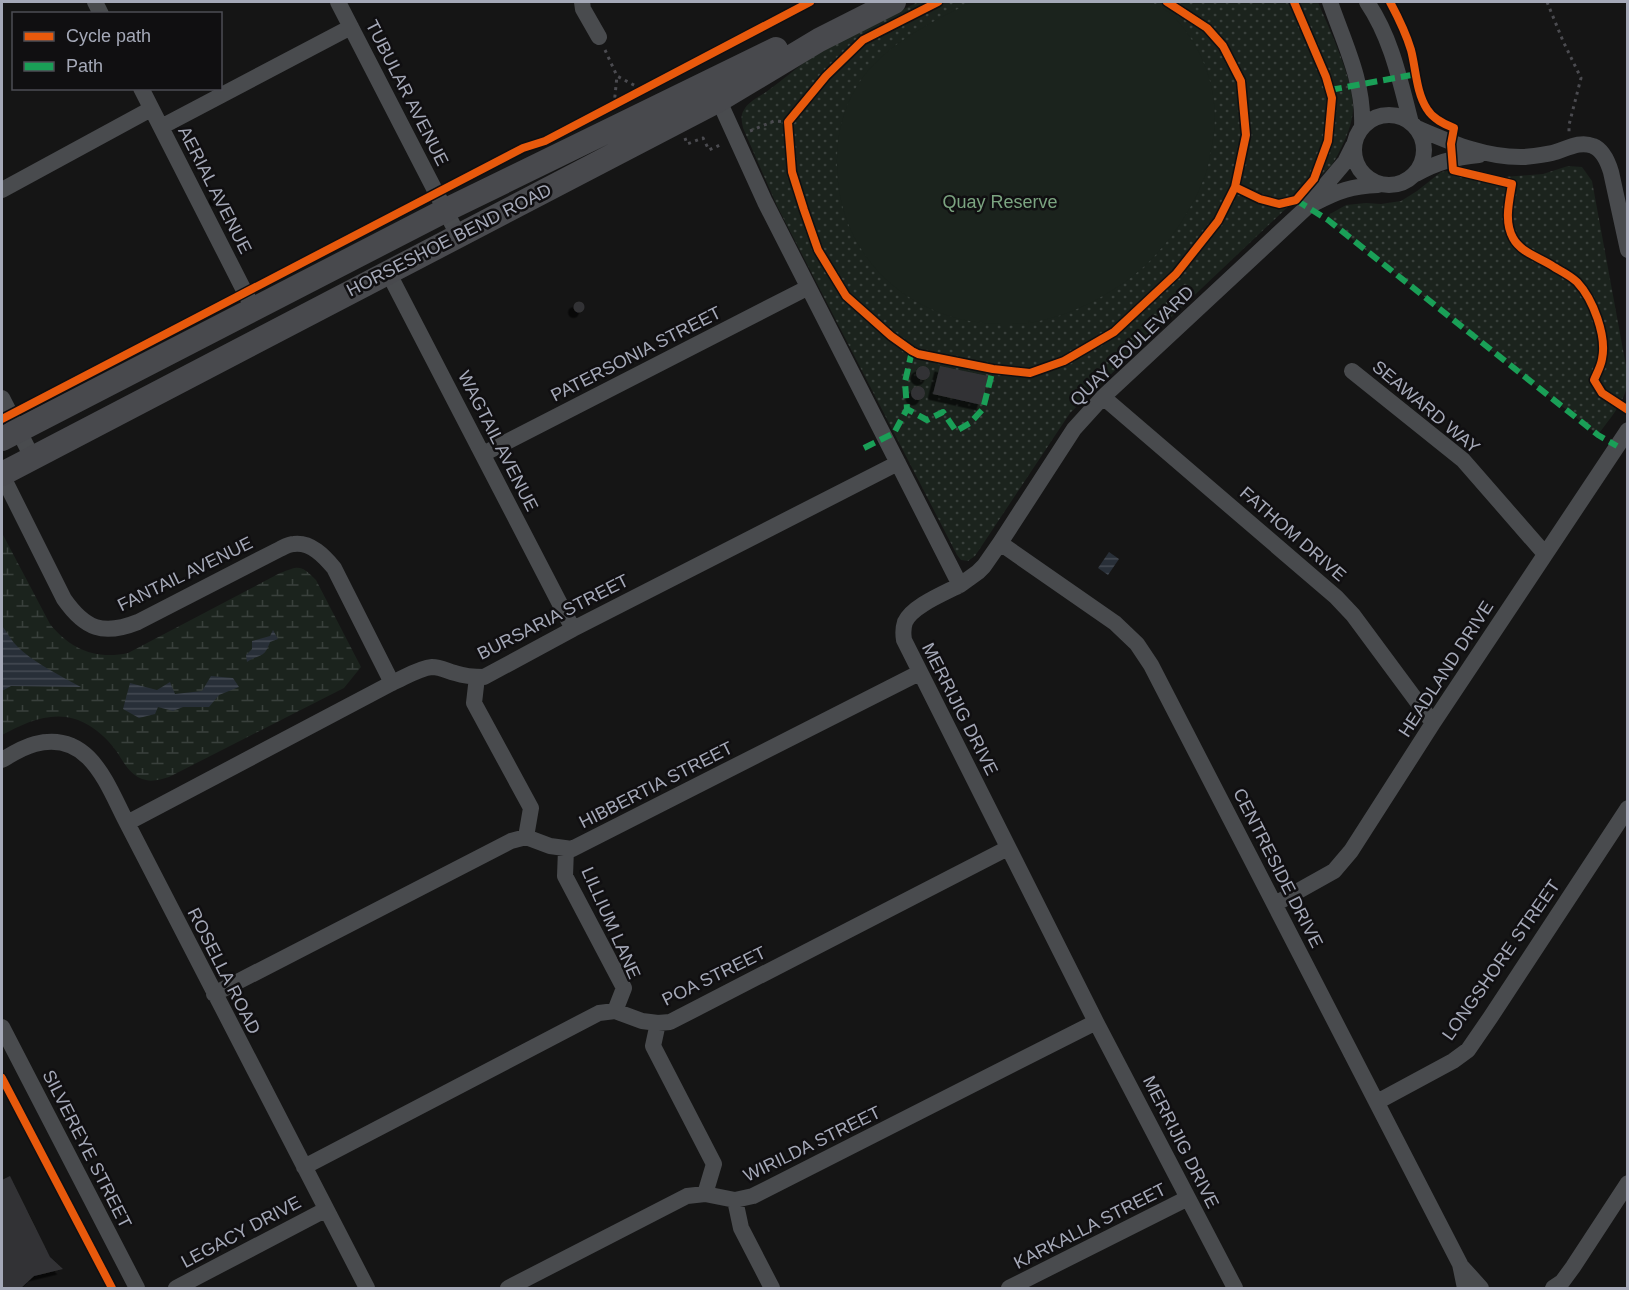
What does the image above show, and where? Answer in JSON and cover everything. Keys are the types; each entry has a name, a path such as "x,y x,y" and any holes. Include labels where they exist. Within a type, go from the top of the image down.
{"street":[{"name":"TUBULAR AVENUE","path":"338,2 458,235"},
{"path":"582,2 583,9 599,37"},
{"name":"HORSESHOE BEND ROAD","path":"2,474 458,235 715,91 785,45 867,2"},
{"name":"HORSESHOE BEND ROAD","path":"10,435 446,210 715,91 894,2"},
{"name":"QUAY BOULEVARD","path":"960,585 978,572 1000,543 1074,429 1104,397 1306,208 1346,162 1356,135 1362,126 1361,94 1330,2"},
{"path":"1367,2 1390,44 1414,126 1422,137 1424,156 1416,174"},
{"path":"161,127 351,27"},
{"name":"AERIAL AVENUE","path":"142,90 254,310"},
{"path":"715,91 751,175 807,288 960,585"},
{"path":"2,190 152,110"},
{"path":"1362,126 1371,119 1381,116 1402,117 1414,126 1451,144 1489,154 1538,155 1583,144 1593,146 1607,160 1628,250"},
{"path":"1353,146 1356,166 1370,181 1379,185"},
{"path":"1416,174 1439,162 1489,154"},
{"name":"QUAY BOULEVARD","path":"1306,208 1353,186 1399,185 1416,174"},
{"name":"WAGTAIL AVENUE","path":"388,272 573,629"},
{"name":"PATERSONIA STREET","path":"483,454 807,288"},
{"name":"SEAWARD WAY","path":"1352,371 1463,460 1545,554"},
{"name":"FATHOM DRIVE","path":"1104,397 1336,597 1353,615 1433,723"},
{"path":"2,398 10,435 32,457"},
{"name":"HEADLAND DRIVE","path":"1275,904 1323,878 1343,862 1628,430"},
{"name":"BURSARIA STREET","path":"127,823 392,683 431,667 484,677 898,463"},
{"name":"FANTAIL AVENUE","path":"2,474 64,598 74,614 90,625 106,630 123,628 294,544 309,547 323,554 333,568 392,683"},
{"name":"CENTRESIDE DRIVE","path":"1000,543 1115,623 1137,644 1151,665 1460,1264 1481,1288"},
{"name":"MERRIJIG DRIVE","path":"960,585 914,611 906,619 903,629 904,640 1096,1023 1235,1288"},
{"name":"HIBBERTIA STREET","path":"526,837 550,846 572,849 919,673"},
{"path":"214,994 511,841 526,837 531,808 474,703 477,677"},
{"name":"ROSELLA ROAD","path":"2,760 35,744 50,742 64,743 78,748 90,757 127,823 367,1288"},
{"name":"LONGSHORE STREET","path":"1377,1102 1453,1061 1468,1050 1628,807"},
{"name":"POA STREET","path":"615,1011 642,1021 670,1022 1008,848"},
{"name":"LILLIUM LANE","path":"566,849 565,876 624,988 615,1011"},
{"path":"304,1167 599,1013 615,1011"},
{"path":"658,1023 653,1046 714,1164 705,1194"},
{"name":"WIRILDA STREET","path":"508,1288 687,1196 705,1194 735,1200 753,1196 1096,1023"},
{"name":"SILVEREYE STREET","path":"2,1027 137,1288"},
{"path":"1553,1288 1562,1282 1573,1267 1628,1183"},
{"name":"KARKALLA STREET","path":"1009,1288 1188,1198"},
{"path":"735,1200 741,1228 772,1288"},
{"name":"LEGACY DRIVE","path":"176,1288 325,1210"},
{"name":"CENTRESIDE DRIVE","path":"1460,1264 1465,1288"}],"path":[{"path":"1547,2 1581,78 1569,125 1568,148"},
{"path":"599,37 617,76 618,103 604,110"},
{"path":"617,76 647,88"},
{"path":"635,94 647,88"},
{"path":"789,132 788,122 792,117"}],"green space":[{"name":"Quay Reserve","path":"918,2 1318,2 1340,55 1352,96 1353,108 1349,130 1332,165 1070,413 975,556 968,561 961,560 957,555 777,206 742,121 743,112 748,105 820,51"},
{"path":"972,2 1151,2 1171,14 1183,27 1202,58 1212,91 1215,127 1207,170 1200,189 1173,234 1151,260 1115,289 1073,311 1035,322 1005,324 972,321 941,313 912,299 888,281 867,258 851,231 841,200 837,167 838,143 842,119 856,87 885,53 928,25"},
{"path":"1460,166 1504,177 1543,174 1568,166 1582,167 1592,181 1628,377 1622,401 1598,435 1328,220 1330,214 1346,205 1401,201 1441,172"},
{"path":"2,533 50,624 66,640 84,650 105,655 128,653 280,573 300,568 316,580 361,667 344,688 169,777 158,780 149,781 136,776 98,731 79,720 68,717 45,718 2,735"}],"shaded area":[{"path":"1109,552 1119,559 1108,575 1098,568"},
{"path":"2,626 14,643 30,657 81,687 11,686 2,691"},
{"path":"273,630 278,639 270,642 264,653 247,662 246,655 252,649 252,641 270,636"},
{"path":"211,676 233,678 239,687 219,695 209,707 183,707 173,711 158,707 155,714 139,718 123,709 130,683 157,690 170,682 175,694 202,691"}],"building":[{"path":"219,191 224,196 219,201 214,196"},
{"path":"579,302 583,303 583,311 579,312 575,311 574,307 575,303"},
{"path":"920,366 926,366 930,373 926,380 920,380 916,376 916,370"},
{"path":"940,366 988,376 982,405 933,394"},
{"path":"915,386 921,386 925,393 921,400 915,400 911,396 911,390"},
{"path":"10,1176 50,1257 63,1269 34,1276 21,1288 2,1288 2,1180"}],"marked path":[{"path":"1330,90 1417,74"},
{"path":"1296,200 1328,220 1598,435 1617,446"},
{"path":"912,351 905,382 907,409 927,420 943,412 956,431 970,423 983,409 993,369"},
{"path":"864,448 894,433 907,409"}],"cycle path":[{"path":"2,419 523,148 545,141 810,2"},
{"path":"938,2 863,40 826,76 788,122 792,172 818,250 846,296 891,336 918,354 993,369 1030,373 1064,361 1114,332 1176,274 1218,221 1235,187 1260,199 1279,204 1296,200 1314,179 1328,141 1332,98 1326,77 1294,2"},
{"path":"1167,2 1207,28 1223,46 1241,81 1246,135 1235,187"},
{"path":"1390,2 1409,44 1423,102 1429,113 1454,128 1451,144 1453,170 1512,184 1508,219 1513,238 1521,248 1569,276 1583,289 1601,329 1603,350 1594,380 1602,393 1628,410"},
{"path":"2,1078 112,1288"}]}
